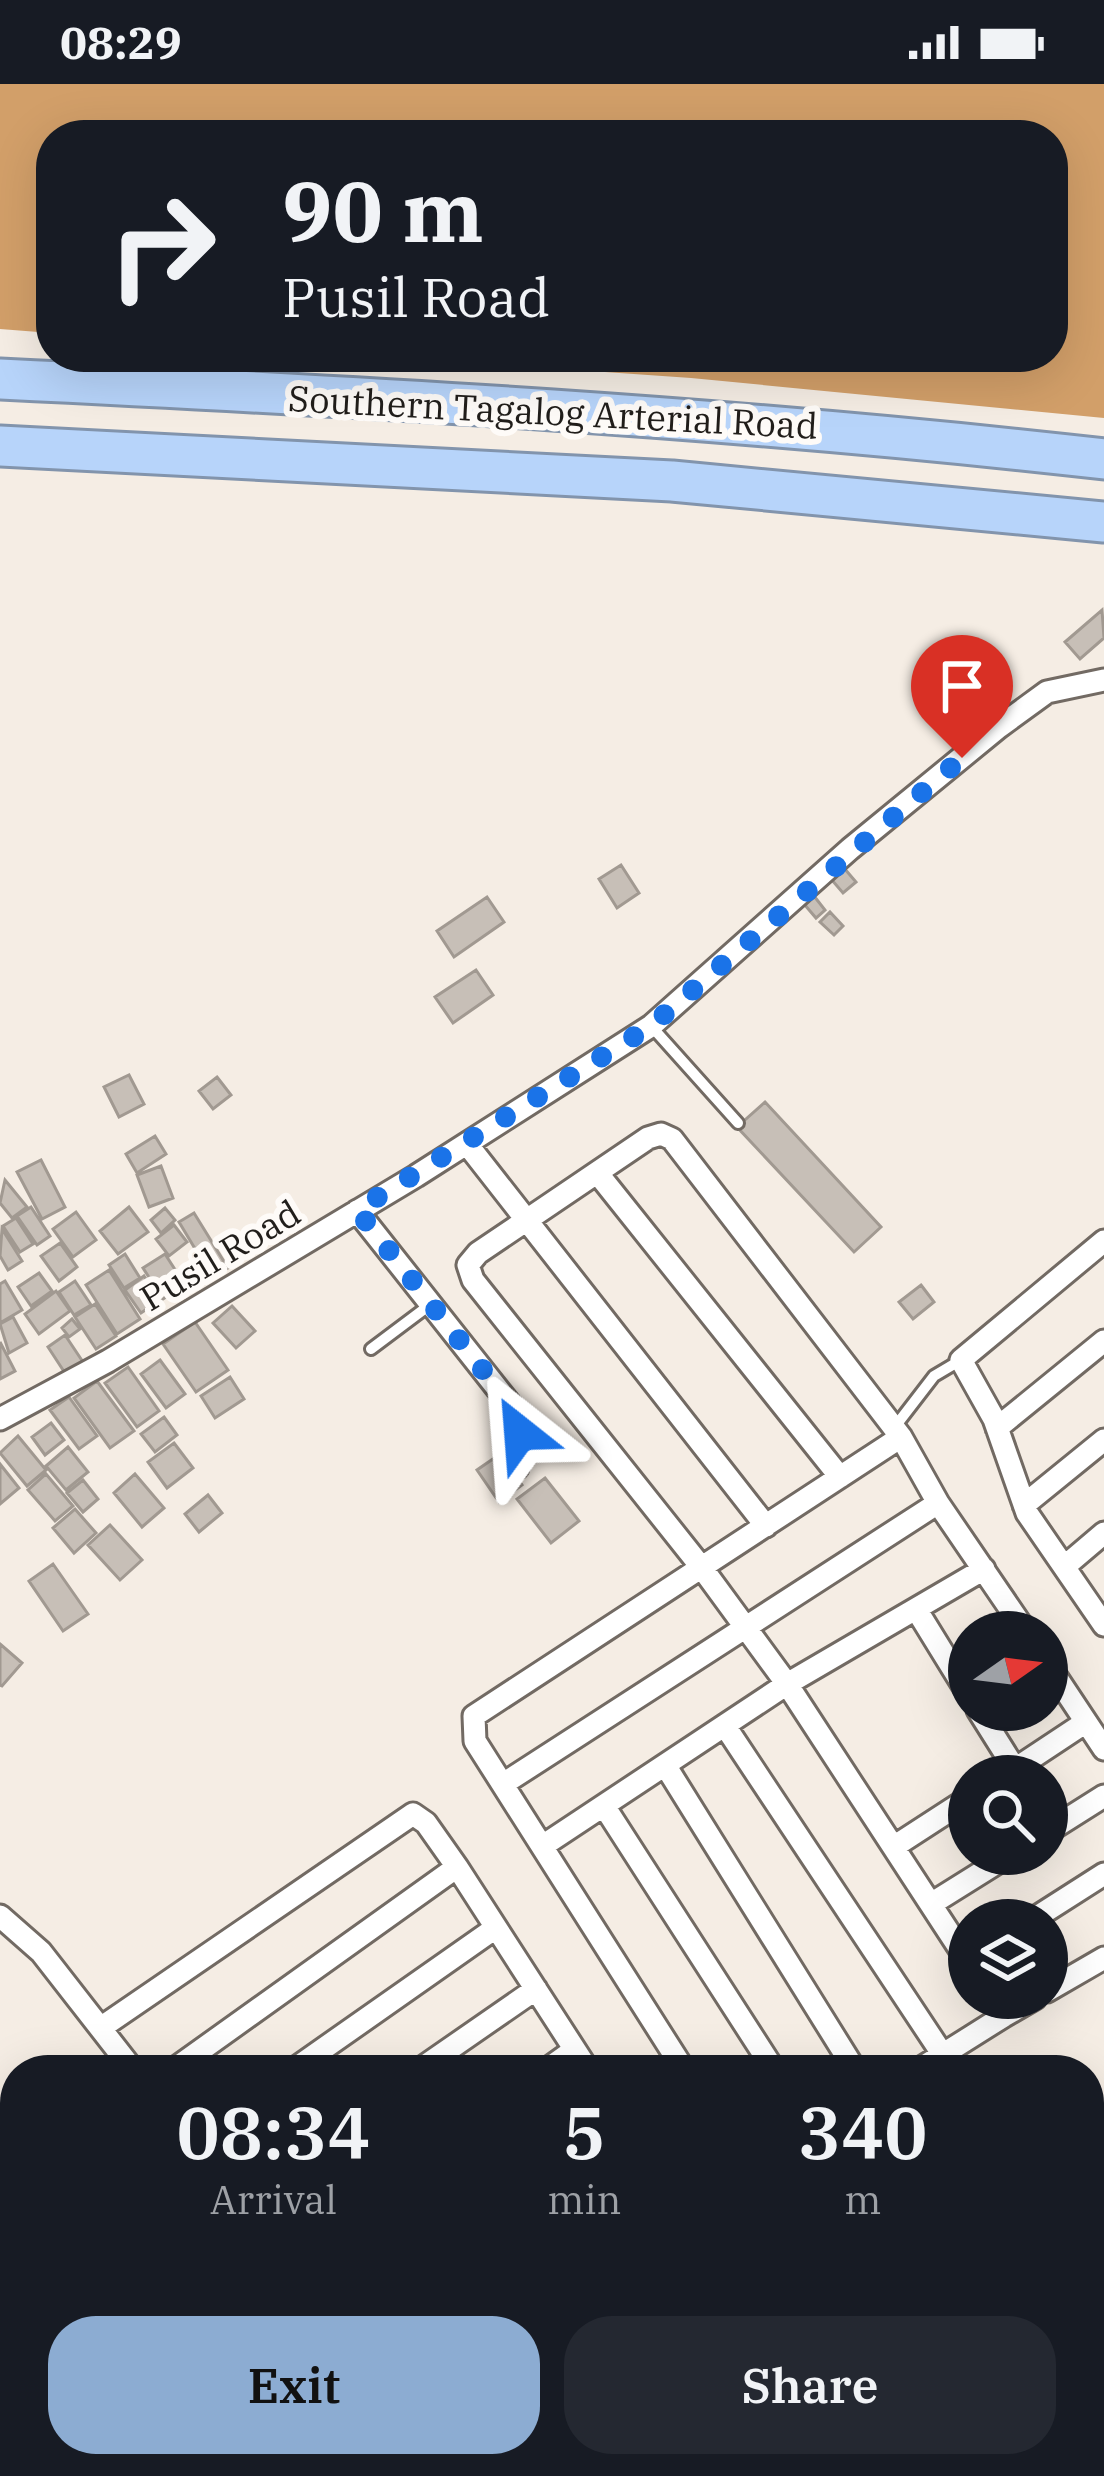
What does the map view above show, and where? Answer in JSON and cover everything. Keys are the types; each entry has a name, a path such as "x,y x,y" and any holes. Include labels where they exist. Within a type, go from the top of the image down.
{"highway":[{"name":"Southern Tagalog Arterial Road","path":"0,379 565,407 811,427 1104,460"},
{"name":"Southern Tagalog Arterial Road","path":"0,446 672,481 1104,522"}],"street":[{"name":"Pusil Road","path":"0,1419 108,1361 467,1144 651,1026 850,849 999,728 1047,692 1104,680"},
{"path":"948,1930 787,1684 702,1568 473,1280 468,1265 478,1253 648,1138 661,1134 672,1139 897,1433 1012,1611"},
{"path":"467,1144 766,1526"},
{"path":"599,1175 840,1477"},
{"path":"357,1210 516,1412 517,1468"},
{"path":"1104,1241 961,1360 997,1428 1024,1505 1104,1625"},
{"path":"997,1428 1104,1341"},
{"path":"675,2055 475,1742 474,1716 840,1477 897,1433"},
{"path":"1024,1505 1104,1440"},
{"path":"503,1784 938,1503"},
{"path":"1064,1567 1104,1533"},
{"path":"544,1845 787,1684 984,1569"},
{"path":"916,1609 948,1661"},
{"path":"1068,1694 1104,1749"},
{"path":"1036,1755 1087,1722"},
{"path":"725,1726 943,2055 984,2019"},
{"path":"665,1765 846,2055"},
{"path":"1068,1819 1104,1796"},
{"path":"604,1806 765,2055"},
{"path":"895,1846 948,1812"},
{"path":"102,2026 413,1814 426,1823 457,1867 578,2055"},
{"path":"194,2055 457,1867"},
{"path":"1065,1899 1104,1874"},
{"path":"931,1904 977,1875"},
{"path":"0,1916 40,1952 122,2055"},
{"path":"313,2055 494,1929"},
{"path":"1068,1979 1104,1958"},
{"path":"441,2055 536,1989"},
{"path":"567,2055 574,2050"}],"lane":[{"path":"651,1026 738,1123"},
{"path":"371,1348 432,1304"},
{"path":"897,1433 934,1376 961,1360"}],"shaded area":[{"path":"0,84 1104,84 1104,418 605,372 1068,372 1068,120 36,120 36,332 0,329"}],"building":[{"path":"1102,610 1104,638 1080,659 1065,642"},
{"path":"621,865 639,893 617,908 599,879"},
{"path":"844,868 856,882 843,893 831,879"},
{"path":"814,896 825,910 816,918 804,904"},
{"path":"487,897 504,922 454,957 437,931"},
{"path":"830,912 843,926 834,935 820,922"},
{"path":"476,970 493,995 453,1023 435,997"},
{"path":"129,1075 144,1104 119,1117 104,1087"},
{"path":"217,1077 231,1095 213,1109 199,1091"},
{"path":"765,1102 881,1227 854,1252 737,1127"},
{"path":"155,1136 166,1154 137,1173 126,1154"},
{"path":"41,1160 65,1207 42,1219 17,1172"},
{"path":"161,1166 173,1198 149,1207 137,1175"},
{"path":"5,1180 27,1207 12,1218 0,1203"},
{"path":"31,1207 50,1236 37,1245 17,1216"},
{"path":"129,1207 148,1232 118,1254 100,1231"},
{"path":"165,1208 175,1220 161,1233 151,1220"},
{"path":"76,1212 96,1240 73,1257 53,1229"},
{"path":"194,1213 228,1268 212,1277 179,1222"},
{"path":"16,1218 33,1244 20,1252 3,1226"},
{"path":"174,1225 187,1242 169,1256 156,1239"},
{"path":"2,1229 22,1261 8,1270 0,1256"},
{"path":"60,1243 77,1267 59,1281 41,1256"},
{"path":"125,1254 140,1278 124,1288 109,1265"},
{"path":"165,1254 185,1285 163,1299 143,1268"},
{"path":"109,1270 140,1319 117,1334 86,1285"},
{"path":"39,1273 52,1291 31,1306 18,1287"},
{"path":"144,1276 160,1300 141,1313 125,1290"},
{"path":"5,1281 22,1310 0,1323 0,1284"},
{"path":"75,1281 91,1305 74,1315 59,1292"},
{"path":"921,1285 934,1302 913,1319 899,1302"},
{"path":"56,1291 70,1311 39,1334 25,1314"},
{"path":"95,1304 116,1336 96,1349 75,1317"},
{"path":"232,1306 255,1331 236,1348 213,1323"},
{"path":"13,1317 27,1343 9,1353 0,1324"},
{"path":"72,1319 80,1329 69,1337 62,1328"},
{"path":"195,1322 228,1370 196,1392 163,1344"},
{"path":"65,1335 83,1362 65,1373 48,1347"},
{"path":"0,1342 15,1371 0,1379"},
{"path":"160,1360 185,1394 166,1408 141,1374"},
{"path":"128,1367 159,1411 137,1427 105,1383"},
{"path":"230,1377 244,1399 215,1418 201,1396"},
{"path":"97,1381 134,1431 110,1448 74,1398"},
{"path":"69,1397 97,1436 79,1449 50,1410"},
{"path":"164,1417 177,1435 155,1452 141,1434"},
{"path":"51,1423 64,1440 45,1455 32,1437"},
{"path":"18,1436 46,1470 27,1486 0,1453"},
{"path":"174,1443 193,1468 167,1488 148,1462"},
{"path":"68,1447 88,1472 66,1490 46,1466"},
{"path":"500,1454 522,1485 499,1502 477,1470"},
{"path":"0,1464 19,1488 0,1504"},
{"path":"46,1474 73,1506 55,1521 28,1490"},
{"path":"135,1474 164,1508 142,1527 114,1493"},
{"path":"545,1478 579,1521 551,1543 517,1499"},
{"path":"83,1480 98,1499 83,1512 67,1493"},
{"path":"208,1495 222,1513 199,1532 185,1514"},
{"path":"75,1509 96,1533 74,1553 53,1528"},
{"path":"110,1525 142,1560 120,1580 88,1545"},
{"path":"53,1564 88,1614 63,1631 29,1581"},
{"path":"0,1644 22,1663 2,1686 0,1685"}],"route":[{"path":"520,1433 516,1412 357,1210 651,1026 850,849 962,758"}]}
